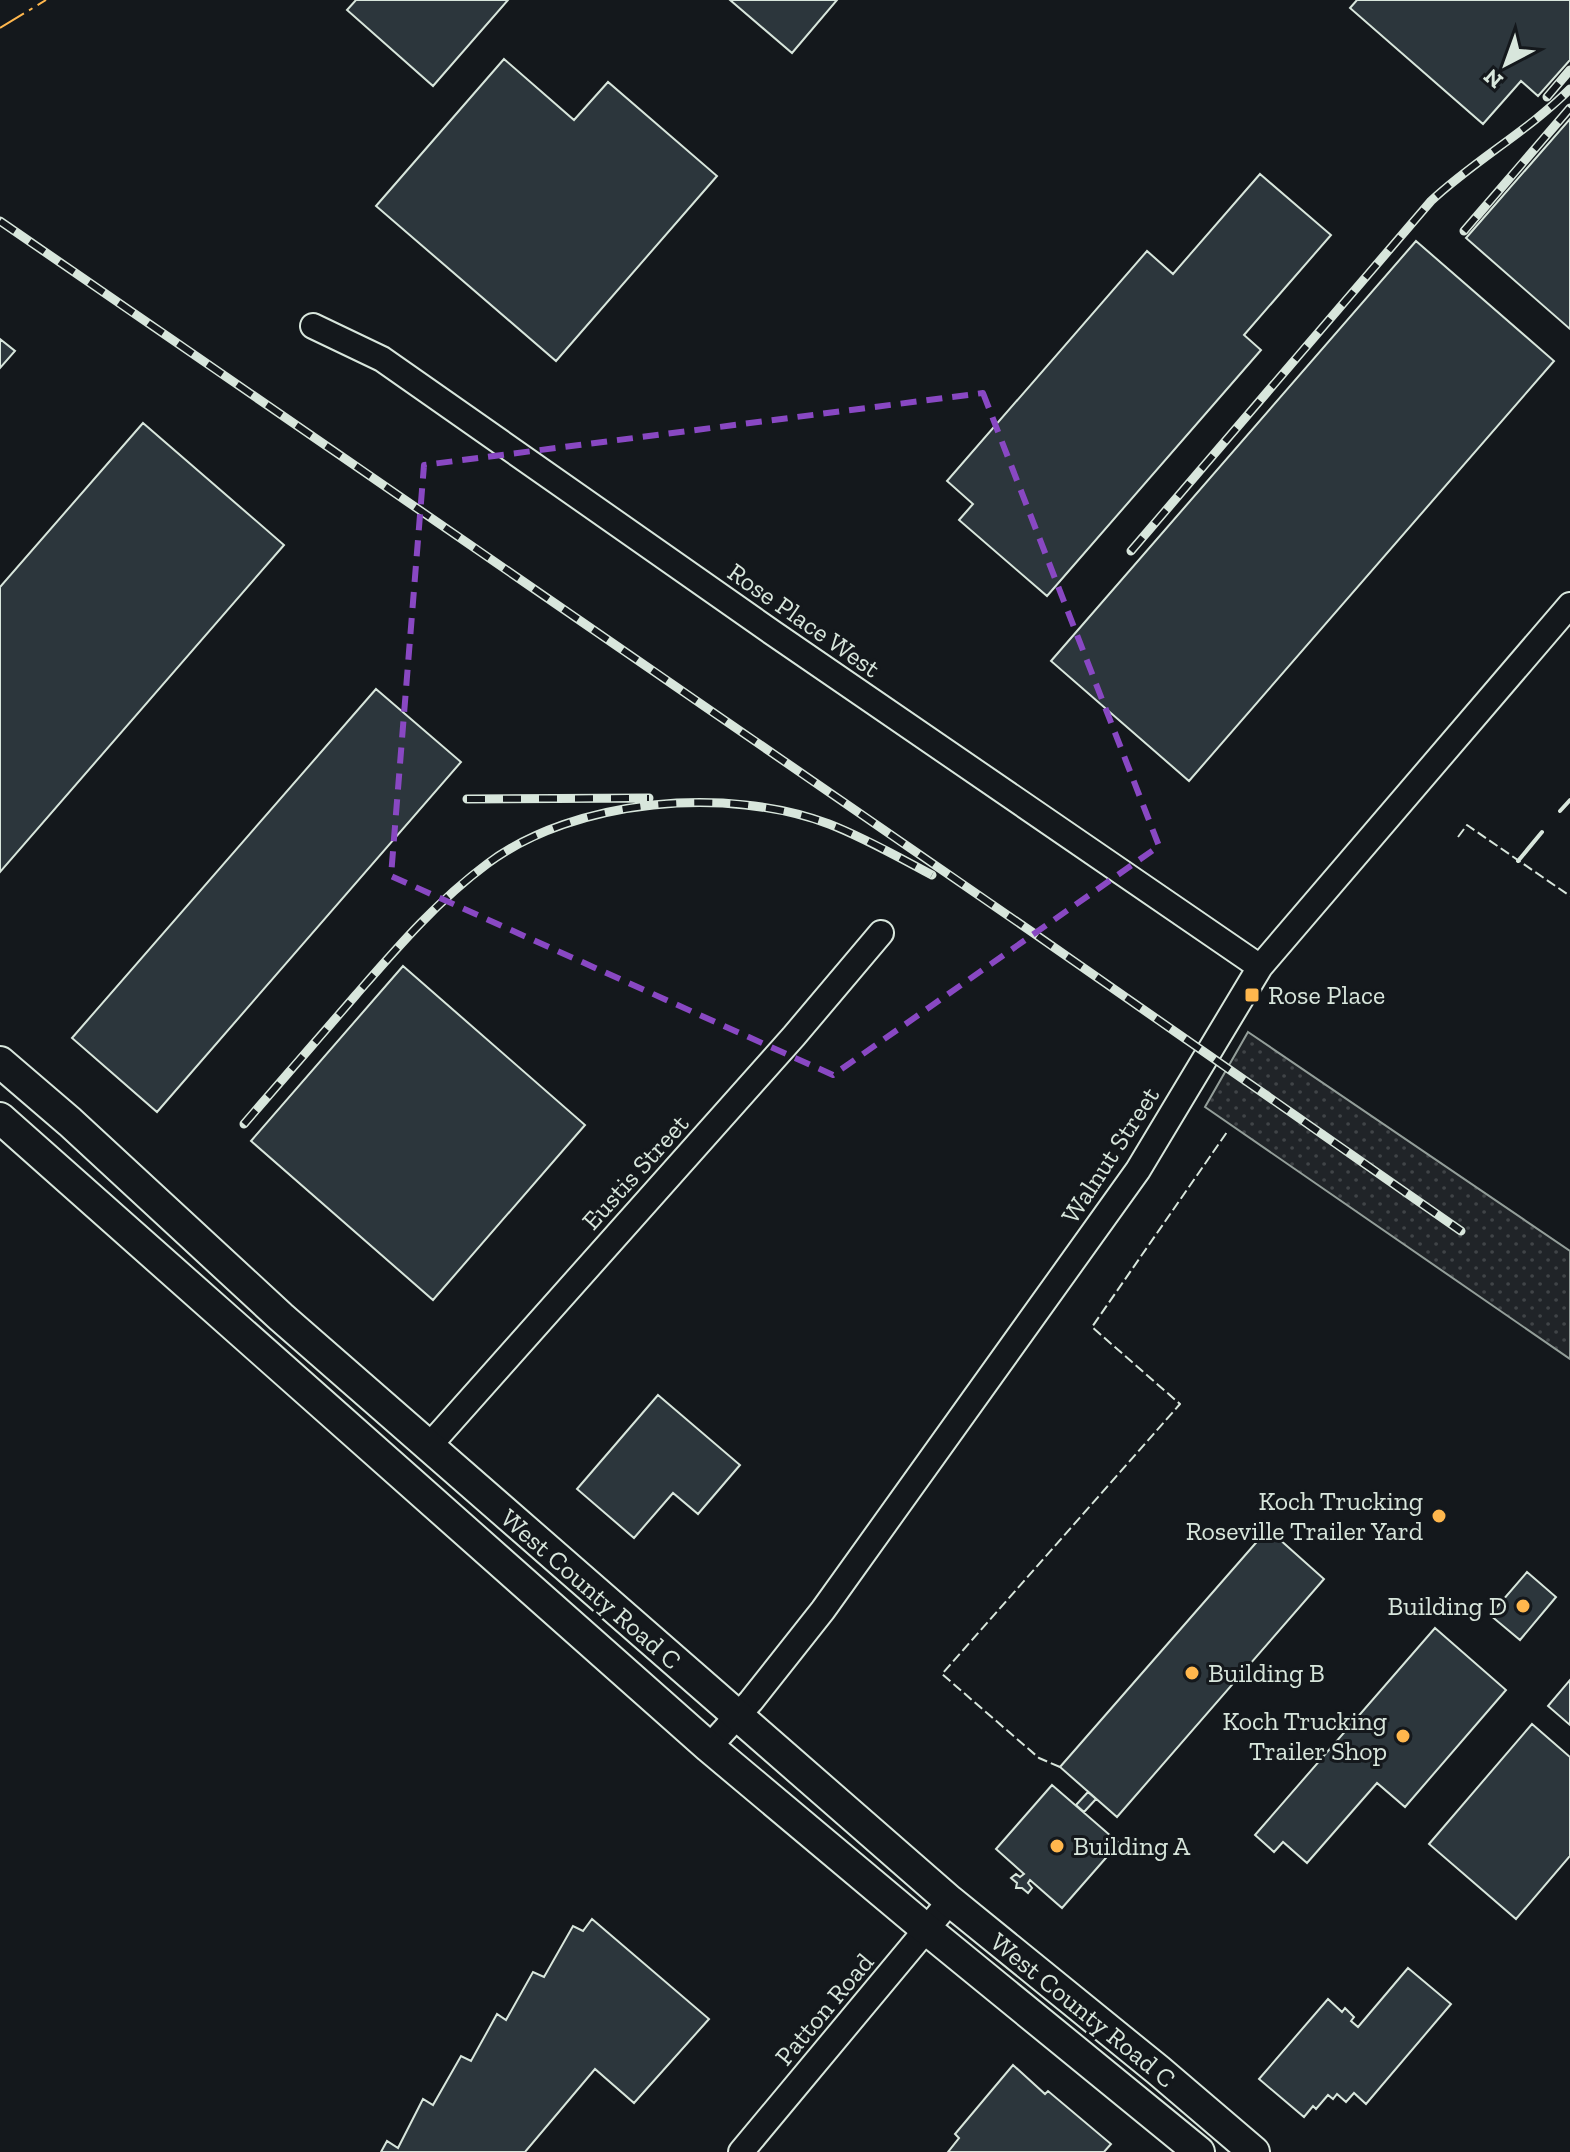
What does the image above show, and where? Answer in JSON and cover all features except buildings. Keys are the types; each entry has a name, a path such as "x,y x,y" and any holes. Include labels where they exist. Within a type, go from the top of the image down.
{"main road":[{"name":"West County Road C","path":"0,1062 429,1446 738,1717 950,1901 1254,2152"},
{"name":"West County Road C","path":"0,1118 709,1747 1199,2152"}],"street":[{"name":"Rose Place West","path":"313,326 382,359 773,633 1260,967"},
{"name":"Walnut Street","path":"709,1747 738,1717 830,1601 1138,1170 1260,967 1570,605"},
{"name":"Eustis Street","path":"429,1446 794,1036 881,933"},
{"name":"Patton Road","path":"741,2152 950,1901"}],"highlighted area":[{"path":"983,393 1159,846 833,1075 391,876 424,465"}],"shaded area":[{"path":"1248,1032 1570,1251 1570,1359 1205,1107"}],"railway":[{"path":"1547,97 1570,70"},
{"path":"1131,551 1431,201 1570,89"},
{"path":"1464,231 1570,108"},
{"path":"0,221 1461,1231"},
{"path":"467,799 649,798"},
{"path":"244,1124 386,961 451,894 487,864 523,842 563,825 607,812 653,805 745,805 789,812 829,824 932,875"}],"fence":[{"path":"1458,837 1467,825 1570,896"},
{"path":"1060,1767 1039,1758 942,1674 1180,1404 1092,1327 1227,1132"}],"wall":[{"path":"1560,811 1570,800"},
{"path":"1518,861 1542,832"}],"power":[{"path":"0,28 46,0"}],"place":[{"name":"Rose Place","path":"1252,995"},
{"name":"Koch Trucking Roseville Trailer Yard","path":"1439,1516"},
{"name":"Building D","path":"1523,1606"},
{"name":"Building B","path":"1192,1673"},
{"name":"Koch Trucking Trailer Shop","path":"1403,1736"},
{"name":"Building A","path":"1057,1846"}]}
